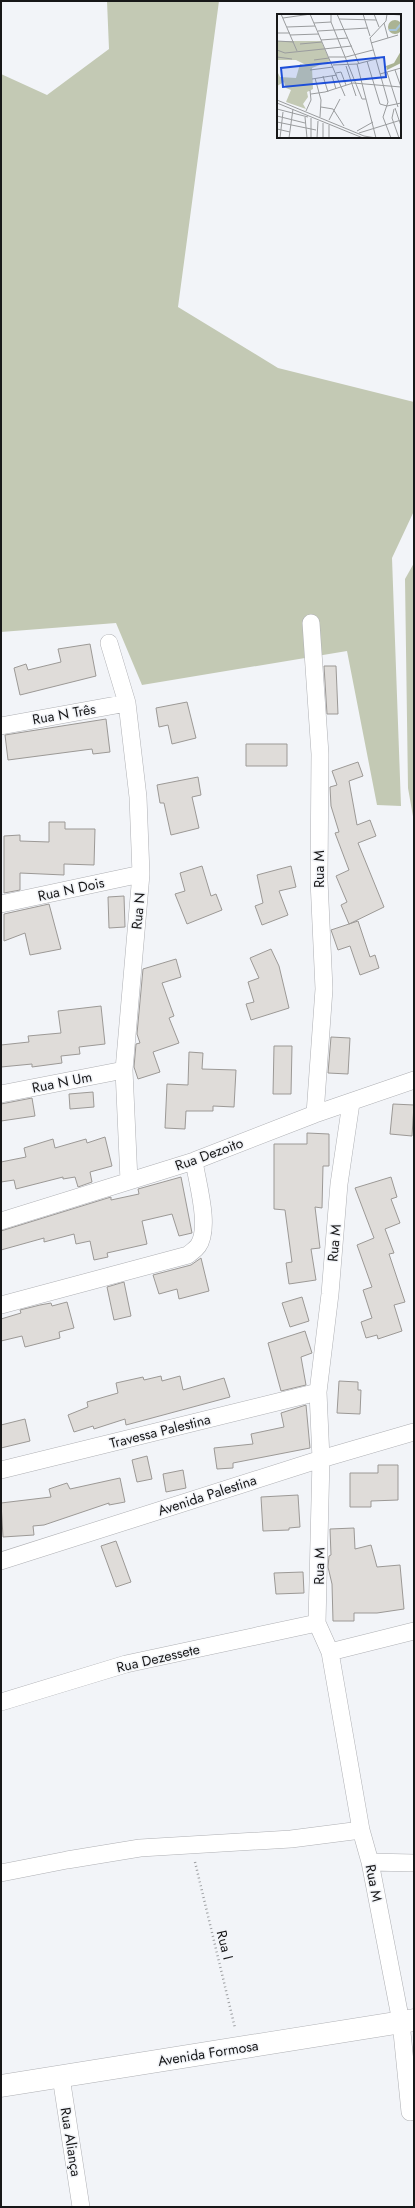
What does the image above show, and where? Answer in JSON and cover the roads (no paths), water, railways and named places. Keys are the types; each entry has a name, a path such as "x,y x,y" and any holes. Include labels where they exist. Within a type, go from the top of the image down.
{"main road":[{"name":"Avenida Formosa","path":"1,2086 407,2021"}],"street":[{"name":"Rua M","path":"311,623 320,754 319,880 324,989 314,1114"},
{"name":"Rua N","path":"109,643 127,703 138,797 141,874 124,1070 130,1181"},
{"name":"Rua N Três","path":"1,726 127,703"},
{"name":"Rua N Dois","path":"1,904 141,874"},
{"name":"Rua N Um","path":"1,1094 124,1070"},
{"name":"Rua Dezoito","path":"1,1221 194,1161 314,1114 351,1103 414,1080"},
{"name":"Rua M","path":"351,1103 339,1184 330,1294 318,1392 321,1459 317,1623 330,1652 360,1830 370,1862 407,2021 410,2112"},
{"path":"1,1305 188,1255 198,1246 203,1232 203,1215 194,1161"},
{"name":"Travessa Palestina","path":"1,1470 318,1392"},
{"name":"Avenida Palestina","path":"1,1561 321,1459 414,1432"},
{"name":"Rua Dezessete","path":"1,1702 126,1664 317,1623"},
{"path":"330,1652 414,1631"},
{"path":"1,1873 140,1848 291,1839 360,1830"},
{"path":"370,1862 414,1863"},
{"name":"Rua Aliança","path":"61,2077 82,2207"}]}
